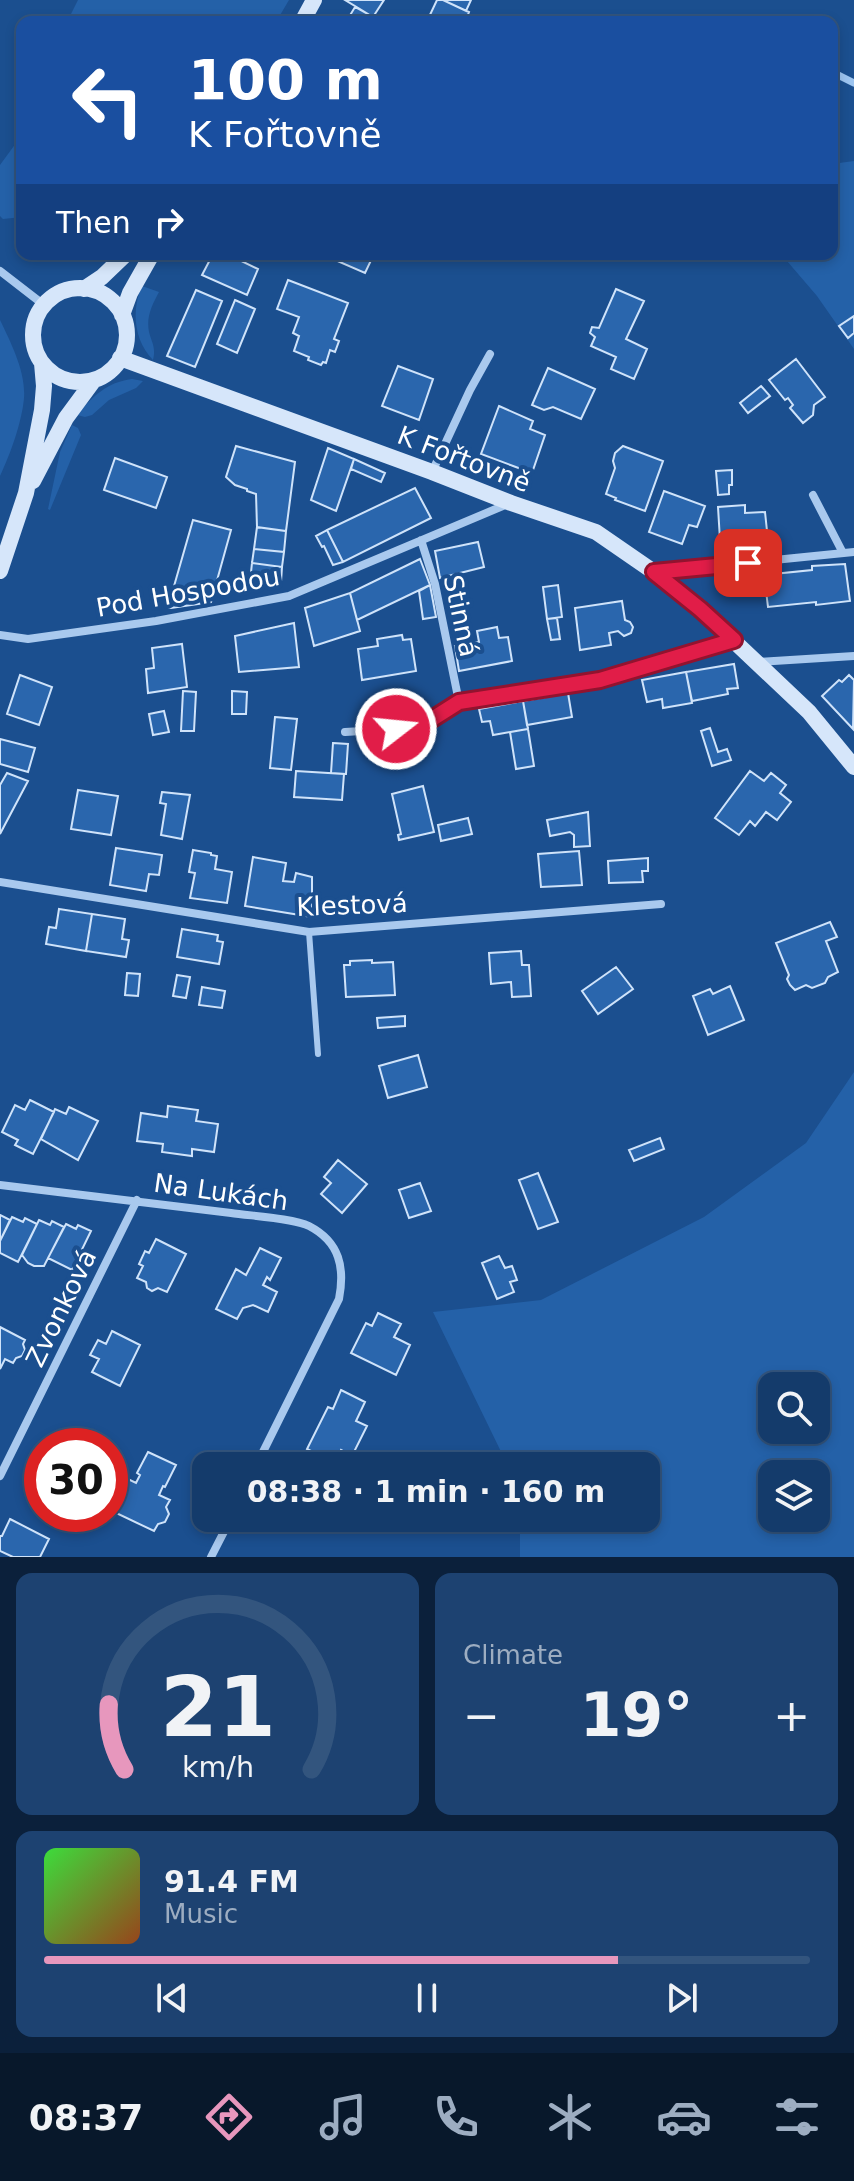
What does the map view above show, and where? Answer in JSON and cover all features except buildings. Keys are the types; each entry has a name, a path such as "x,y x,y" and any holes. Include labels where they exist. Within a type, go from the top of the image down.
{"street":[{"path":"94,380 80,382 55,375 42,363 33,334 44,305 62,292 84,289 120,260"},
{"path":"122,315 149,260"},
{"path":"0,271 44,305"},
{"path":"26,493 66,418 94,380 112,369 126,341 122,315 114,304 105,296 84,289"},
{"path":"432,472 490,354"},
{"name":"K Fořtovně","path":"120,358 596,532 700,609 809,712 854,767"},
{"path":"0,571 26,493 42,410 42,363"},
{"path":"813,495 843,553"},
{"name":"Pod Hospodou","path":"0,635 28,639 156,621 289,596 511,503"},
{"name":"Stinná","path":"421,540 435,584 459,702"},
{"path":"654,572 854,552"},
{"path":"345,732 396,729 429,721 459,702 600,680 734,640"},
{"path":"757,662 854,656"},
{"name":"Klestová","path":"0,882 309,932 661,904"},
{"name":"Na Lukách","path":"0,1185 137,1200 308,1225 328,1240 340,1259 343,1279 339,1299 263,1452"},
{"name":"Zvonková","path":"0,1476 137,1200"},
{"path":"211,1557 224,1532"}],"lane":[{"path":"309,932 318,1054"}],"shaded area":[{"path":"78,0 289,0 280,16 70,16"},
{"path":"16,143 16,218 3,219 0,216 0,165"},
{"path":"854,161 854,349 817,296 786,260 838,260 838,163"},
{"path":"142,286 159,292 148,321 153,360 142,344 136,325 136,305"},
{"path":"0,320 20,368 24,398 15,438 0,476"},
{"path":"132,379 143,381 136,388 109,400 92,415 77,415 101,391 115,383"},
{"path":"72,425 78,428 81,435 50,510 60,452"},
{"path":"854,1072 854,1557 520,1557 520,1532 660,1532 660,1452 501,1452 433,1312 541,1300 704,1217 806,1143"}],"waterway":[{"path":"838,75 854,83"}],"route":[{"path":"396,729 429,721 459,702 600,680 734,640 654,572 748,563"}]}
